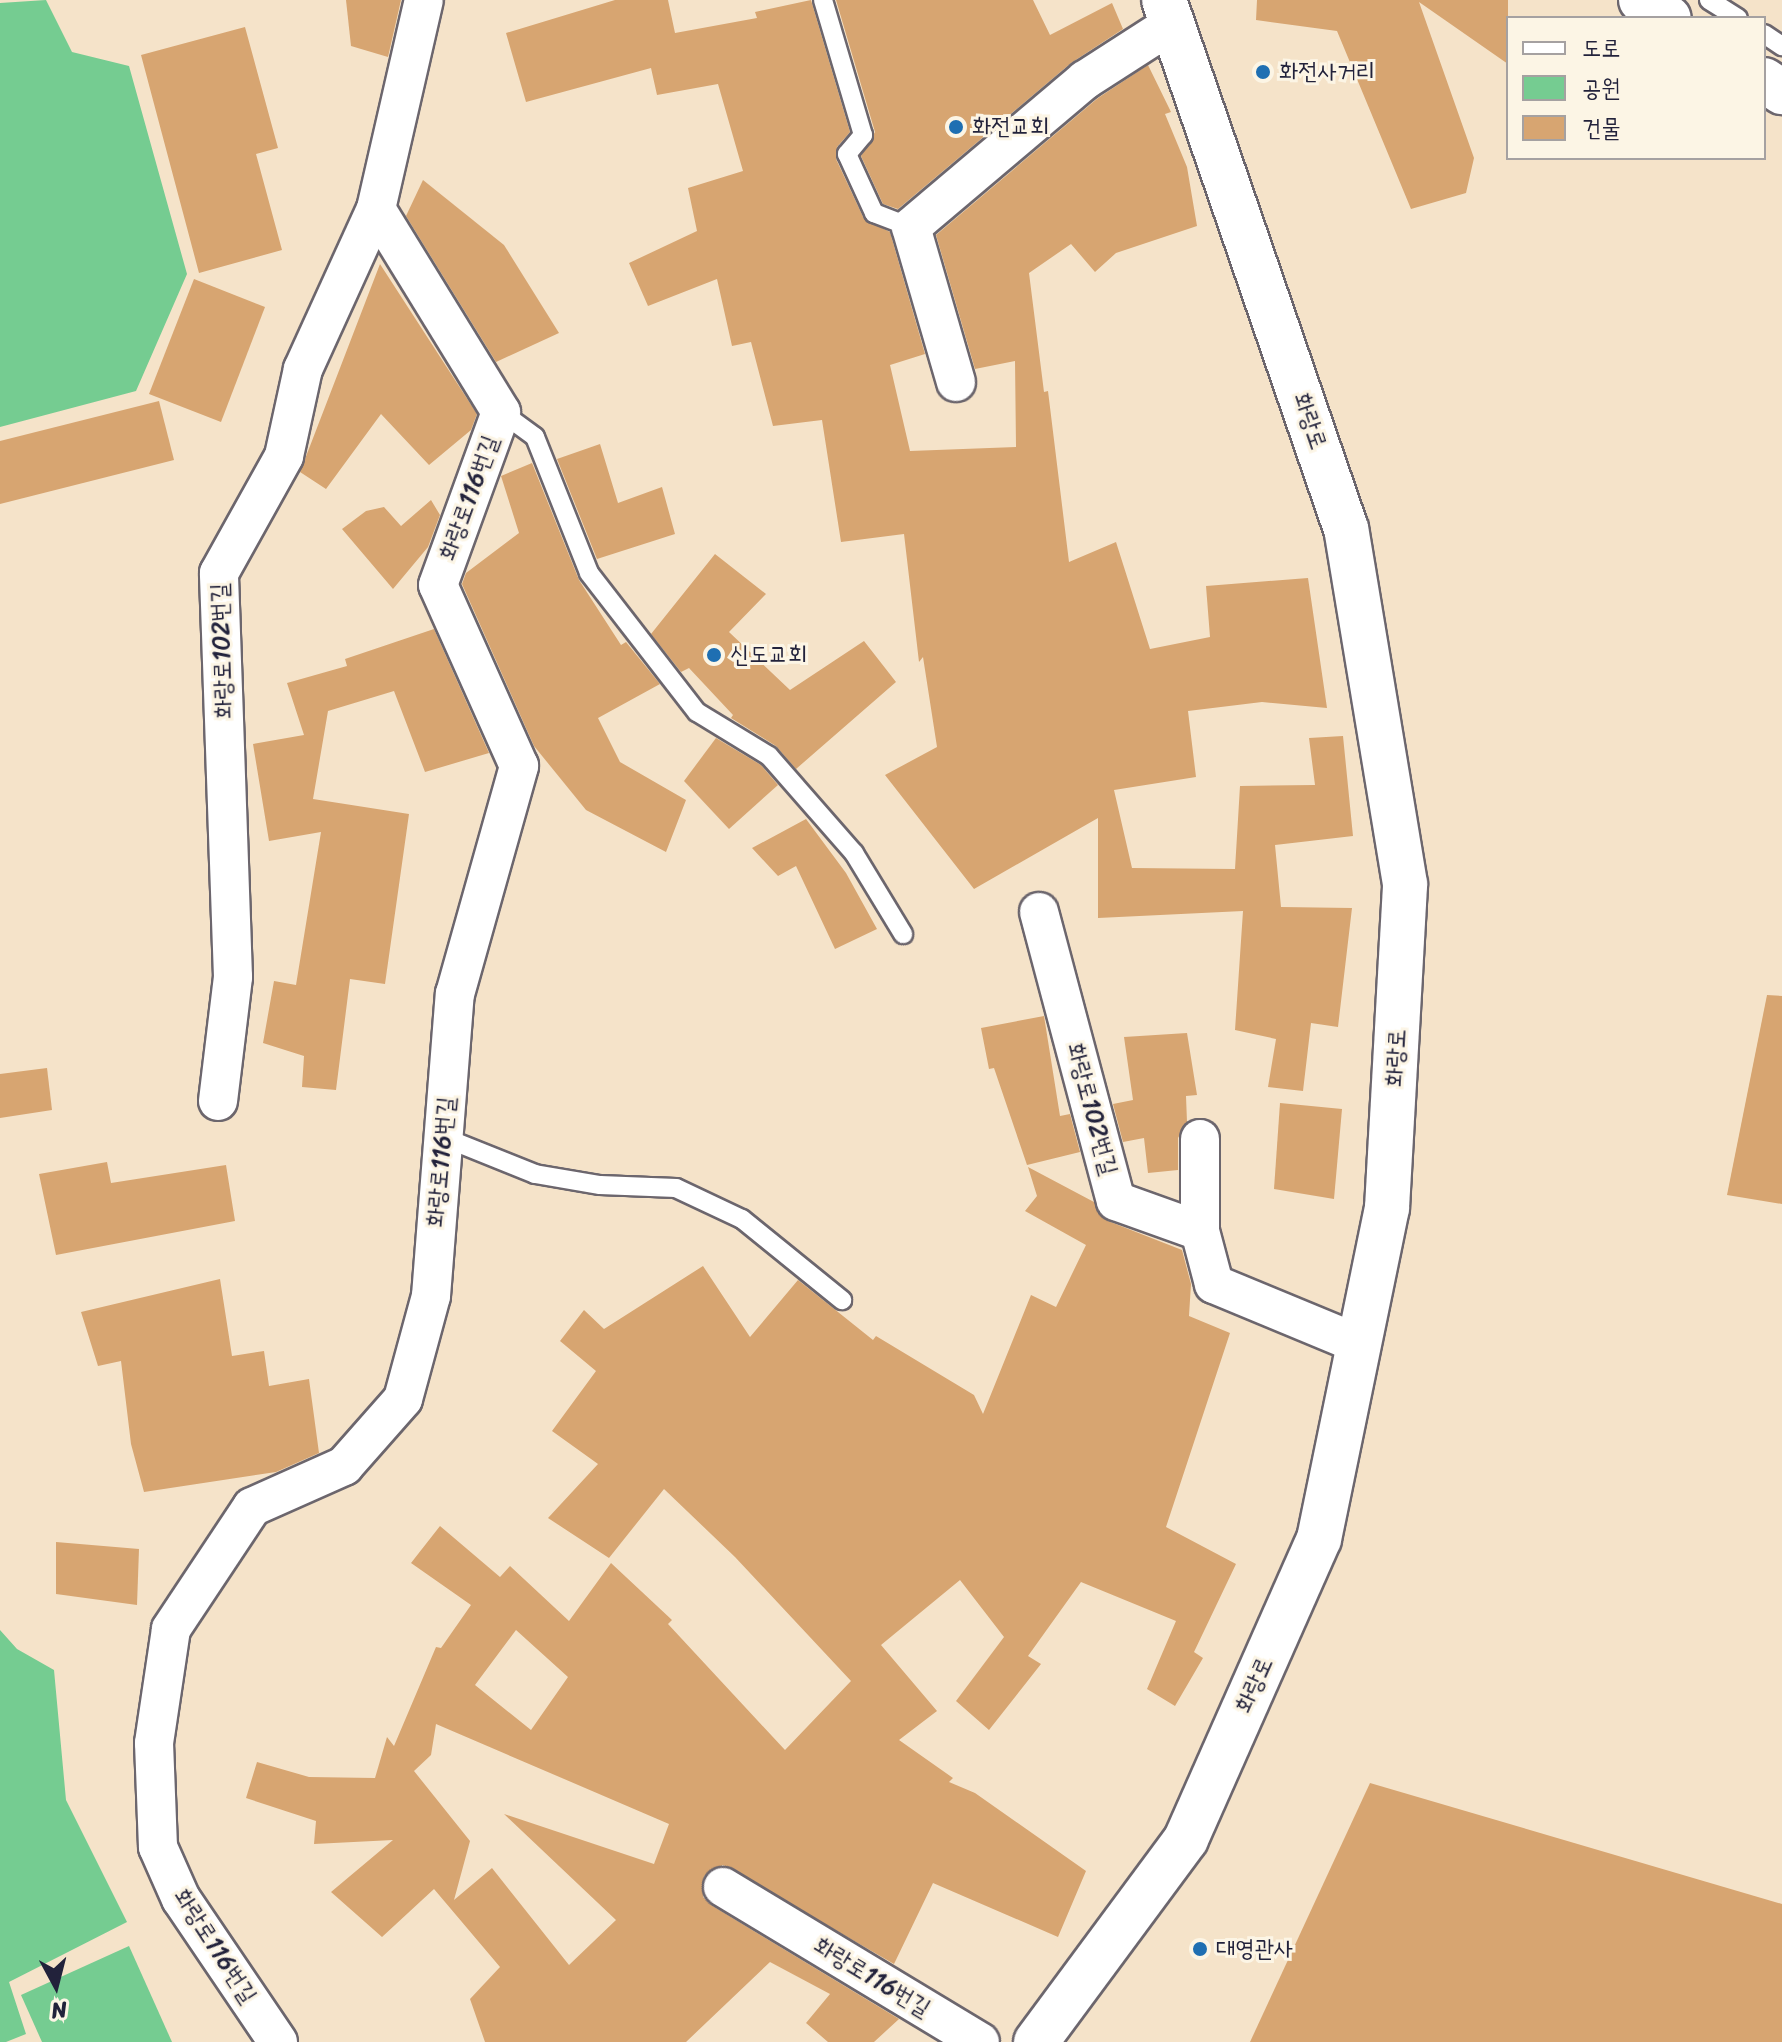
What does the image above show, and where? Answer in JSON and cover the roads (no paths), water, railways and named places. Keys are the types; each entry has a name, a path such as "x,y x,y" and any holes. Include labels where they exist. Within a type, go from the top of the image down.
{"main road":[{"path":"1641,0 1666,16"},
{"name":"화랑로","path":"1036,2042 1186,1839 1319,1539 1387,1208 1405,884 1346,529 1168,12"}],"street":[{"name":"화랑로102번길","path":"218,1101 233,977 219,573 284,456 303,369 376,209 424,0"},
{"name":"화랑로","path":"911,227 1168,12"},
{"name":"화랑로116번길","path":"278,2042 181,1899 158,1847 154,1743 171,1629 252,1507 344,1466 403,1399 431,1296 455,994 519,766 438,585 501,412 376,209"},
{"path":"911,227 956,382"},
{"name":"화랑로102번길","path":"1039,912 1116,1201 1200,1231"},
{"path":"1200,1139 1200,1231 1214,1284 1359,1344"},
{"name":"화랑로116번길","path":"723,1887 980,2042"}],"lane":[{"path":"823,0 863,135 847,154 874,213 911,227"},
{"path":"1709,0 1735,16"},
{"path":"501,412 535,437 589,573 697,712 769,756 798,788 854,853 903,934"},
{"path":"443,1137 535,1174 600,1185 676,1188 742,1219 842,1300"}],"place":[{"name":"화전사거리","path":"1263,72"},
{"name":"화전교회","path":"956,127"},
{"name":"신도교회","path":"714,655"},
{"name":"대영관사","path":"1200,1949"}]}
